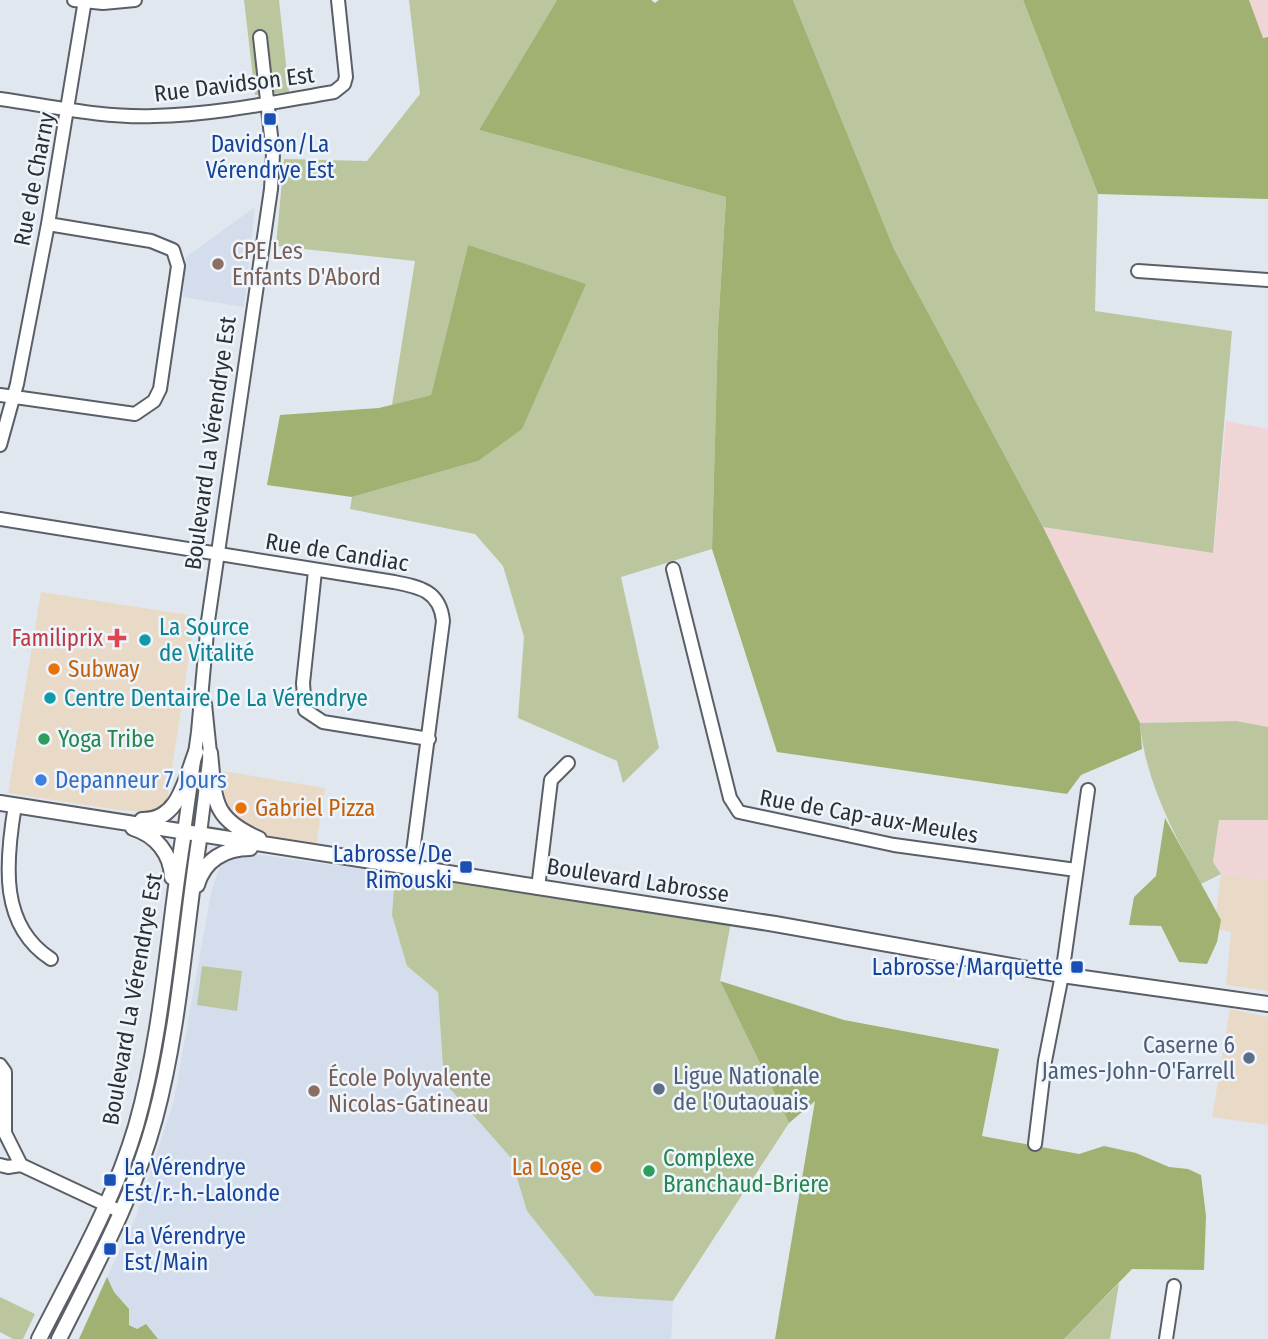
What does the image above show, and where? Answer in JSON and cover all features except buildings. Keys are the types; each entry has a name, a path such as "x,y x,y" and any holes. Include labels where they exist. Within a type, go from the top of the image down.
{"main road":[{"path":"105,820 147,820 165,815 175,804 203,752"},
{"path":"203,752 215,799 223,818 238,830 279,848"},
{"name":"Boulevard Labrosse","path":"8,804 775,924 1062,975 1268,1004"},
{"path":"105,820 139,830 163,849 172,867 173,906"},
{"name":"Boulevard La Vérendrye Est","path":"38,1339 106,1205 129,1146 144,1094 184,832"},
{"name":"Boulevard La Vérendrye Est","path":"59,1339 122,1213 146,1149 162,1093 200,834"},
{"path":"188,918 199,880 215,858 239,848 279,848"}],"street":[{"path":"81,1 135,0"},
{"name":"Rue Davidson Est","path":"0,99 68,109 153,116 334,92 344,84 346,70 338,0"},
{"name":"Rue de Charny","path":"0,445 6,396 48,224 68,109 81,1"},
{"name":"Boulevard La Vérendrye Est","path":"200,834 202,690 217,553 271,189 273,154 260,37"},
{"path":"6,396 135,414 154,401 160,389 178,266 173,250 151,241 48,224"},
{"path":"1138,271 1268,280"},
{"name":"Rue de Candiac","path":"0,519 420,587 436,597 441,606 443,621 411,867"},
{"name":"Rue de Cap-aux-Meules","path":"673,569 730,798 739,812 894,845 1076,870"},
{"path":"315,571 303,683 305,710 323,722 429,739"},
{"name":"Boulevard La Vérendrye Est","path":"184,832 203,752"},
{"path":"538,888 551,780 568,763"},
{"path":"1035,1144 1045,1061 1062,975 1088,790"},
{"path":"8,804 4,875 6,909 29,947 51,959"},
{"path":"0,1065 5,1072 2,1135 21,1165 122,1213"},
{"path":"0,1165 21,1165"},
{"path":"1166,1339 1174,1286"}],"shaded area":[{"path":"1249,0 1268,0 1268,37 1263,39"},
{"name":"CPE Les Enfants D'Abord","path":"255,207 244,307 183,297 186,257"},
{"path":"1226,421 1268,429 1268,727 1236,721 1140,723 1043,527 1213,553"},
{"path":"41,592 195,616 167,802 150,812 119,810 8,793"},
{"path":"223,771 325,788 316,845 241,830 224,806"},
{"path":"1219,820 1268,820 1268,880 1221,874 1213,862"},
{"name":"École Polyvalente Nicolas-Gatineau","path":"240,852 395,874 392,915 407,966 438,991 444,1082 511,1158 527,1211 595,1296 673,1301 671,1339 158,1339 146,1325 137,1329 129,1325 129,1309 114,1292 107,1277 136,1217 174,1100 211,893 220,866"},
{"path":"1221,874 1268,880 1268,991 1226,985 1231,932 1214,929"},
{"path":"1230,1009 1268,1017 1268,1125 1212,1117"}],"green space":[{"path":"244,0 279,0 289,92 255,95"},
{"path":"409,0 557,0 479,130 726,197 718,329 712,549 621,577 659,748 623,783 617,761 518,718 524,637 503,566 475,534 350,509 352,497 478,461 468,245 431,395 392,405 415,261 276,246 284,159 367,161 420,94"},
{"path":"557,0 651,0 655,3 659,0 793,0 894,249 1043,527 1140,723 1142,749 1081,775 1067,794 777,752 712,549 718,329 726,197 479,130"},
{"path":"793,0 1023,0 1098,194 1095,311 1232,331 1213,553 1043,527 894,249"},
{"path":"1023,0 1249,0 1263,38 1268,37 1268,199 1098,194"},
{"path":"468,245 586,284 522,429 478,461 352,497 267,485 280,415 379,408 431,395"},
{"path":"1236,721 1268,727 1268,820 1219,820 1213,862 1221,874 1201,884 1154,786 1140,723"},
{"path":"1165,818 1221,920 1217,942 1207,964 1179,962 1161,926 1129,925 1134,897 1156,876"},
{"path":"395,874 731,922 720,981 789,1123 673,1301 595,1296 527,1211 511,1158 444,1082 438,992 407,966 392,915"},
{"path":"202,966 242,971 237,1011 197,1005"},
{"path":"720,981 844,1020 999,1049 982,1136 1079,1154 1104,1146 1136,1153 1169,1167 1188,1169 1201,1175 1206,1216 1204,1270 1132,1269 1064,1339 775,1339 815,1101 789,1123"},
{"path":"107,1277 114,1292 129,1309 129,1325 137,1329 146,1324 158,1339 79,1339"},
{"path":"1119,1283 1110,1339 1064,1339"},
{"path":"0,1297 35,1314 23,1339 13,1339 0,1332"}],"place":[{"name":"Davidson/La Vérendrye Est","path":"270,119"},
{"name":"CPE Les Enfants D'Abord","path":"218,264"},
{"name":"Familiprix","path":"117,638"},
{"name":"La Source de Vitalité","path":"145,640"},
{"name":"Subway","path":"54,669"},
{"name":"Centre Dentaire De La Vérendrye","path":"50,698"},
{"name":"Yoga Tribe","path":"44,739"},
{"name":"Depanneur 7 Jours","path":"41,780"},
{"name":"Gabriel Pizza","path":"241,808"},
{"name":"Labrosse/De Rimouski","path":"466,867"},
{"name":"Labrosse/Marquette","path":"1077,967"},
{"name":"Caserne 6 James-John-O'Farrell","path":"1249,1058"},
{"name":"Ligue Nationale de l'Outaouais","path":"659,1089"},
{"name":"École Polyvalente Nicolas-Gatineau","path":"314,1091"},
{"name":"La Loge","path":"596,1167"},
{"name":"Complexe Branchaud-Briere","path":"649,1171"},
{"name":"La Vérendrye Est/r.-h.-Lalonde","path":"110,1180"},
{"name":"La Vérendrye Est/Main","path":"110,1249"}]}
